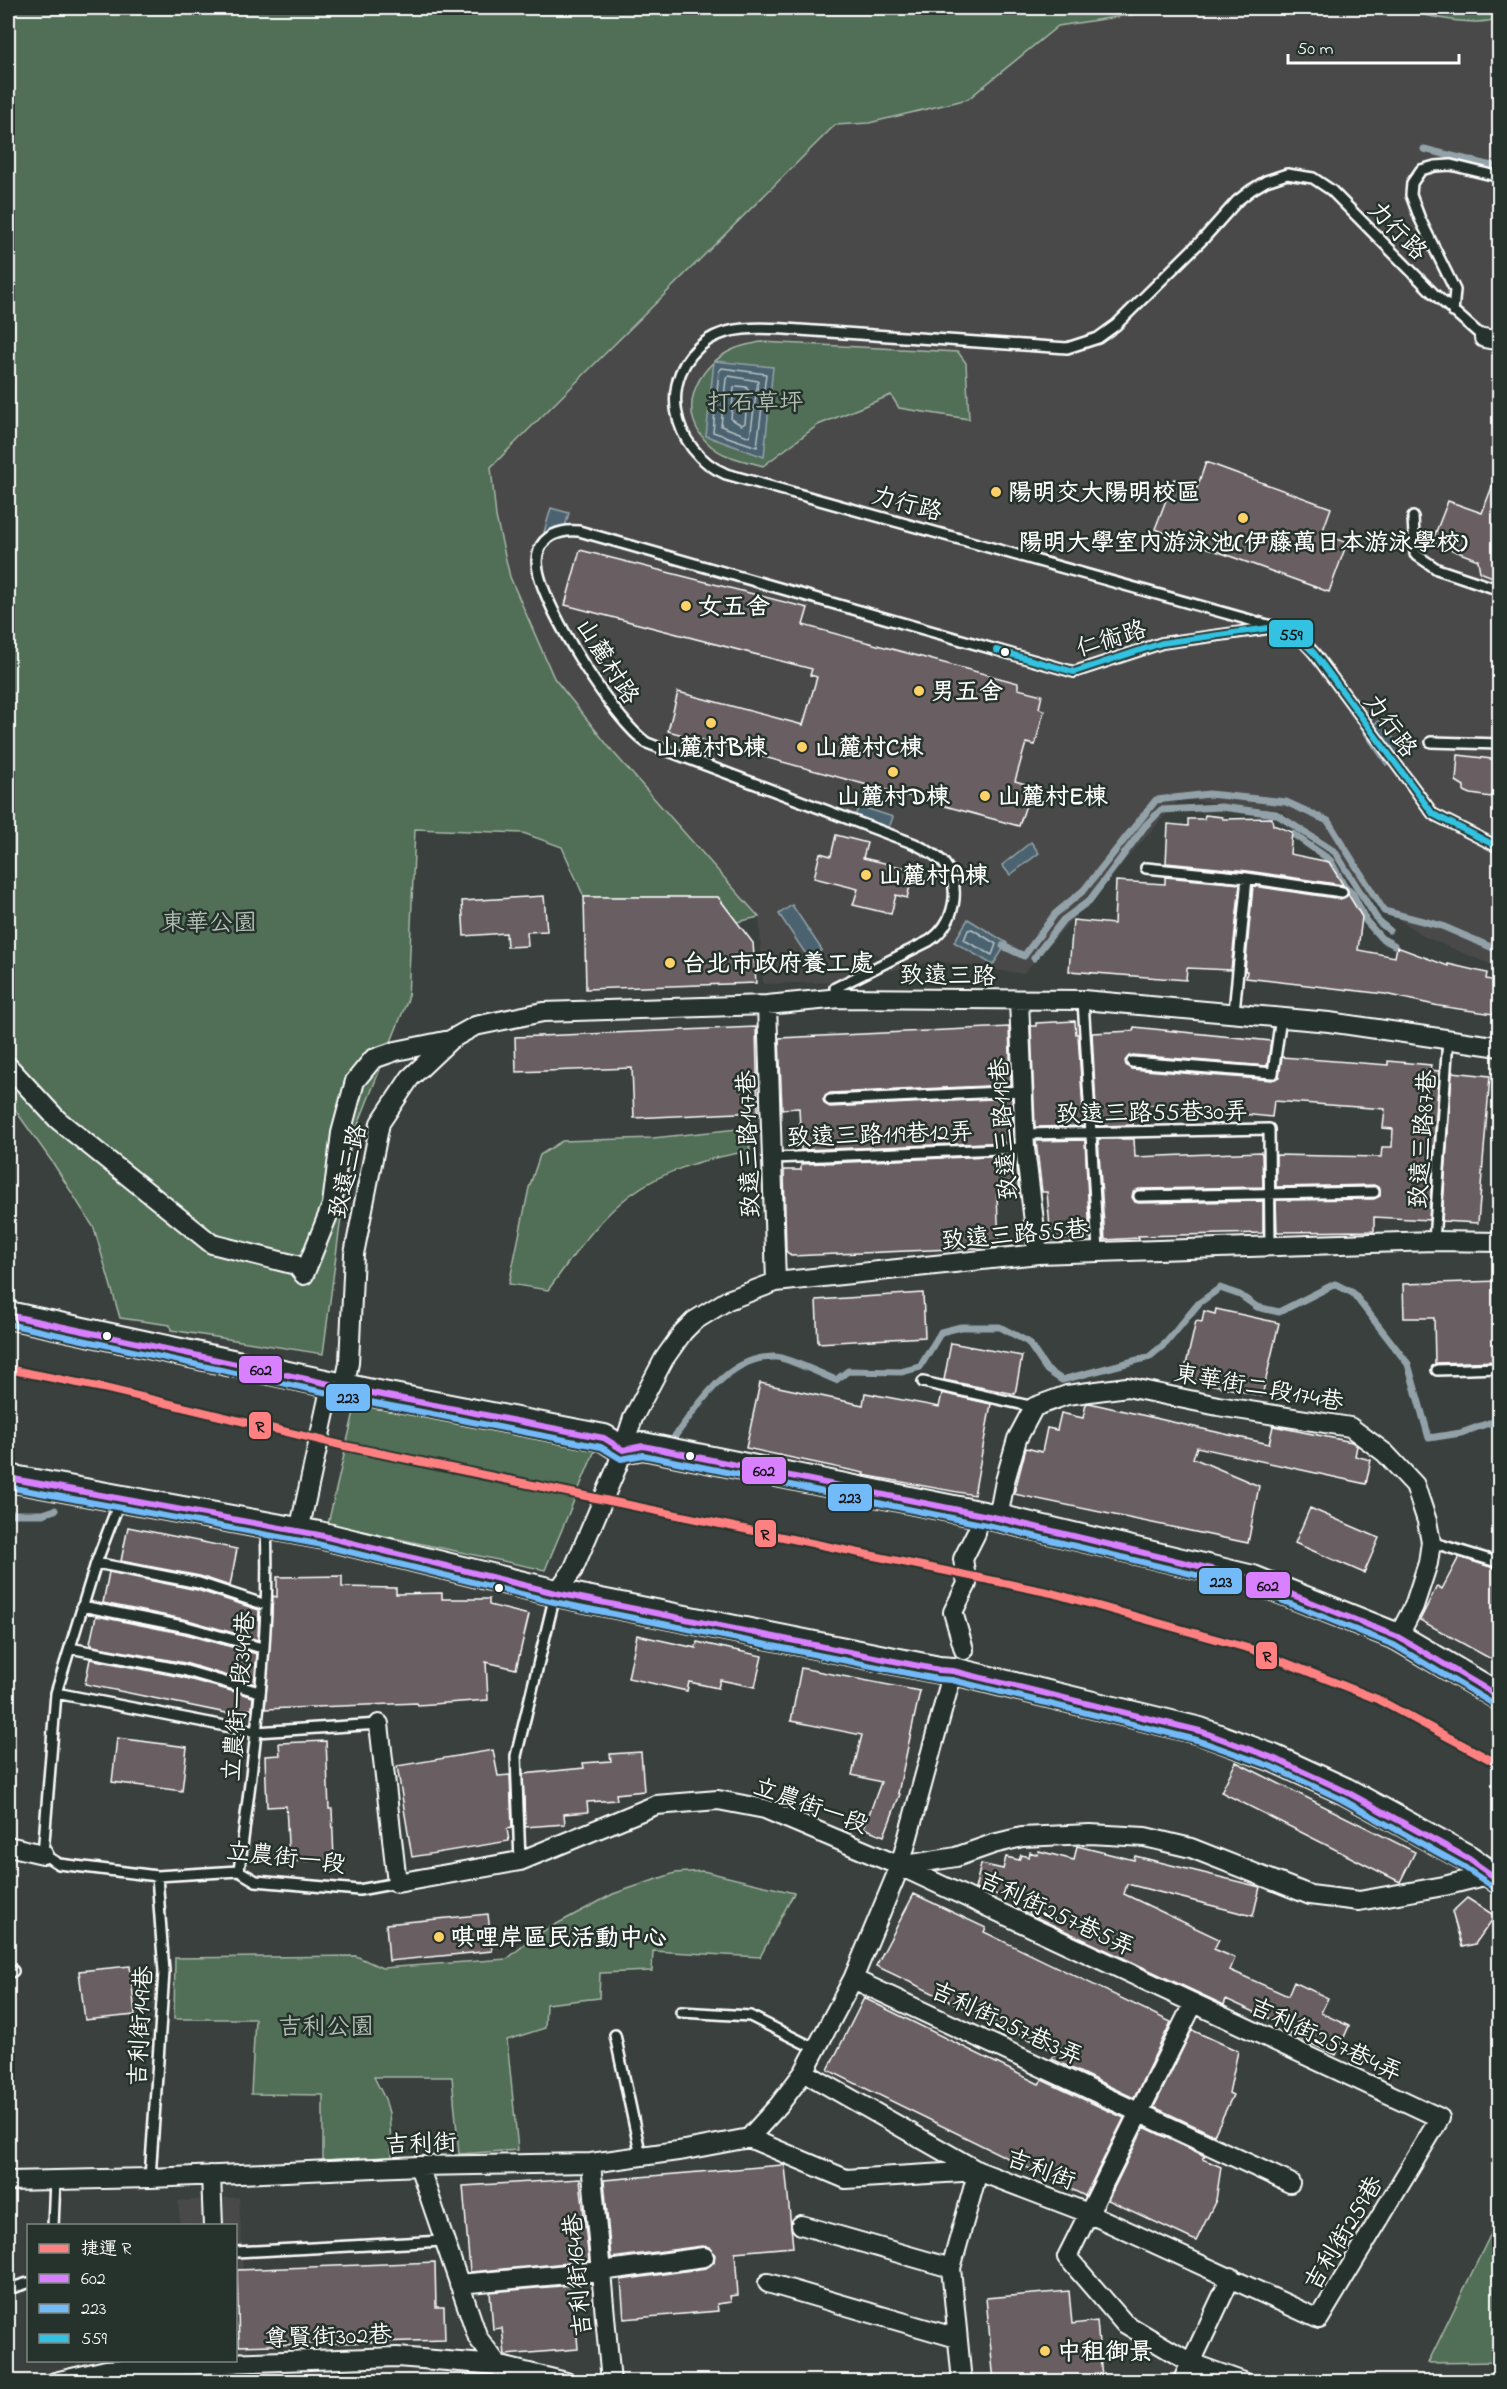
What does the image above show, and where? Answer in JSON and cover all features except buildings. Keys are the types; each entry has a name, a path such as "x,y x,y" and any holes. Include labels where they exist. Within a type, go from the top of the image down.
{"street":[{"name":"致遠三路","path":"299,1531 337,1386 349,1363 354,1254 380,1124 410,1078 450,1040 475,1026 543,1012 767,1005 836,998 1083,1000 1281,1017 1500,1047"},
{"name":"致遠三路119巷","path":"1018,1000 1025,1141 1038,1254"},
{"name":"致遠三路147巷","path":"767,1005 776,1282"},
{"path":"8,1066 58,1120 212,1244 296,1265 304,1275 332,1205 341,1133 355,1081 373,1059 396,1051 450,1040"},
{"name":"致遠三路55巷","path":"555,1593 573,1570 623,1450 633,1418 664,1359 683,1332 694,1321 728,1300 776,1282 1038,1254 1434,1241 1500,1242"},
{"path":"8,1316 337,1386 604,1438 623,1450 643,1446 998,1518 1253,1579 1398,1637 1500,1697"},
{"name":"東華街二段174巷","path":"1034,1407 1067,1395 1128,1387 1218,1406 1350,1427 1385,1453 1415,1485 1427,1521 1431,1542 1428,1563 1414,1606 1398,1637"},
{"path":"998,1518 1005,1480 1017,1439 1034,1407"},
{"path":"8,1478 120,1500 266,1524 555,1593 939,1670 959,1660 1200,1731 1273,1758 1345,1791 1498,1874"},
{"path":"962,2382 951,2268 978,2171 846,2179 749,2138 804,2073 853,1978 900,1866 959,1660 953,1612 967,1584 963,1559 976,1533"},
{"path":"379,1724 397,1883"},
{"name":"立農街一段","path":"397,1883 520,1861 656,1806 718,1800 765,1809 900,1866"},
{"path":"900,1866 956,1857 1022,1837 1090,1833 1145,1837 1191,1848 1310,1895 1359,1901 1498,1874"},
{"name":"立農街一段","path":"8,1846 43,1854"},
{"name":"吉利街257巷5弄","path":"900,1866 1193,2004"},
{"name":"吉利街257巷3弄","path":"853,1978 1290,2183"},
{"path":"1088,2213 1193,2004"},
{"name":"吉利街257巷4弄","path":"1193,2004 1440,2118"},
{"name":"吉利街","path":"804,2073 978,2171 1088,2213 1067,2257 1124,2323 1191,2363 1244,2382"},
{"name":"吉利街259巷","path":"1088,2213 1319,2319 1440,2118"},
{"name":"吉利街","path":"8,2181 150,2178 419,2166 591,2163 749,2138"},
{"name":"吉利街164巷","path":"591,2163 611,2382"},
{"path":"419,2166 478,2338 511,2382"},
{"path":"211,2175 213,2224"},
{"path":"801,2225 951,2268"},
{"path":"459,2284 601,2271 704,2257"},
{"path":"1182,2382 1231,2277"},
{"path":"768,2283 957,2338"},
{"name":"尊賢街302巷","path":"237,2362 397,2357 497,2365 566,2382"},
{"path":"225,2362 229,2382"},
{"name":"尊賢街302巷","path":"54,2382 106,2370 225,2362"}],"lane":[{"path":"1453,312 1455,290 1414,204 1412,183 1421,170 1442,165 1500,177"},
{"name":"力行路","path":"1492,339 1453,312 1331,190 1313,178 1287,174 1266,181 1237,201 1204,238 1116,325 1098,338 1067,348 776,328 734,330 709,339 689,357 676,382 674,404 678,423 686,440 711,468 726,474 1286,630 1303,641 1314,653 1433,814 1500,848"},
{"path":"1413,518 1415,554 1437,569 1500,590"},
{"name":"山麓村路","path":"836,998 835,988 940,933 951,913 954,891 952,878 944,864 931,852 915,844 647,743 636,736 603,696 550,603 538,570 539,549 546,540 554,535 569,530 579,531 996,650"},
{"name":"仁術路","path":"996,650 1074,672 1138,649 1162,643 1276,627"},
{"path":"1431,742 1500,744"},
{"path":"1146,868 1247,878 1342,892"},
{"path":"1234,1012 1247,878"},
{"path":"1083,1000 1098,1251"},
{"path":"1132,1062 1273,1073 1281,1017"},
{"name":"致遠三路87巷","path":"1434,1241 1449,1039"},
{"path":"830,1100 1023,1091"},
{"name":"致遠三路55巷30弄","path":"1025,1141 1092,1132 1269,1129 1270,1247"},
{"name":"致遠三路119巷12弄","path":"773,1158 1025,1141"},
{"path":"1139,1196 1374,1192"},
{"path":"1437,1370 1500,1368"},
{"path":"923,1382 1034,1407"},
{"path":"43,1854 56,1693 96,1563 120,1500"},
{"name":"立農街一段349巷","path":"239,1871 256,1732 266,1605 268,1570 266,1524"},
{"path":"1431,1542 1500,1563"},
{"path":"96,1563 199,1583 266,1605"},
{"path":"520,1861 516,1756 555,1593"},
{"path":"82,1606 187,1627 262,1648"},
{"path":"70,1648 183,1670 259,1692"},
{"path":"56,1693 256,1732 379,1724"},
{"name":"立農街一段","path":"43,1854 59,1864 157,1876 239,1871 256,1881 359,1890 397,1883"},
{"name":"吉利街149巷","path":"150,2178 164,1972 157,1876"},
{"path":"681,2012 750,2016 816,2049"},
{"path":"615,2035 641,2156"},
{"path":"53,2224 55,2180"},
{"path":"237,2252 443,2241"},
{"path":"8,2289 27,2283"}],"shaded area":[{"name":"陽明交大陽明校區","path":"1175,8 1394,8 1446,19 1489,22 1499,18 1499,968 1423,936 1359,892 1282,810 1180,799 1023,974 938,961 890,971 877,953 839,982 763,984 759,917 613,752 554,678 510,577 496,517 491,468 835,125 869,123 968,99 1058,26"},
{"path":"239,2197 247,2347 256,2381 197,2381 192,2362 237,2362 237,2224 180,2224 178,2201"}],"green space":[{"name":"東華公園","path":"8,8 1175,8 1058,26 968,99 869,123 835,125 491,467 496,517 510,577 554,678 613,752 759,917 737,922 718,897 584,897 562,847 523,833 415,829 408,999 351,1142 323,1354 171,1330 170,1325 120,1318 94,1228 53,1163 8,1100"},
{"path":"1394,8 1499,8 1499,18 1488,21 1462,21"},
{"name":"打石草坪","path":"761,342 958,352 966,363 969,419 899,408 891,395 818,425 763,466 729,456 716,450 700,434 694,420 692,406 694,392 700,379 720,357 737,348"},
{"path":"747,1128 750,1151 718,1157 672,1171 630,1195 596,1228 548,1290 509,1284 529,1188 540,1155 562,1141 653,1138"},
{"path":"356,1403 595,1450 545,1570 328,1524"},
{"name":"吉利公園","path":"703,1871 794,1893 760,1957 653,1951 652,1971 600,1973 599,1998 546,2004 545,2028 507,2040 518,2150 459,2154 452,2077 374,2077 389,2113 392,2157 323,2160 323,2095 251,2094 255,2019 174,2019 175,1958 356,1956 382,1968 507,1959 536,1935 613,1894 675,1873"},
{"path":"1499,2217 1499,2362 1428,2363"}],"water":[{"path":"714,361 773,367 764,457 706,436"},
{"path":"551,508 569,513 562,537 544,532"},
{"path":"1380,720 1404,752 1386,765 1363,732"},
{"path":"859,806 893,817 889,828 855,816"},
{"path":"1031,842 1039,853 1010,875 1002,865"},
{"path":"792,905 822,950 809,959 779,914"},
{"path":"968,919 1007,943 993,965 954,942"}],"waterway":[{"path":"1424,149 1500,168"},
{"path":"1495,247 1500,248"},
{"path":"1003,946 1024,956 1055,914 1084,890 1156,800 1209,794 1286,802 1328,821 1384,911 1442,926 1500,951"},
{"path":"1034,958 1063,920 1089,901 1145,826 1161,810 1221,807 1276,814 1335,852 1379,922 1389,930"},
{"path":"1293,834 1330,860 1344,886 1353,894 1366,921 1381,938 1394,945"},
{"path":"675,1436 717,1383 730,1372 759,1358 781,1358 836,1380 848,1371 901,1372 920,1367 941,1332 961,1327 1000,1327 1028,1342 1047,1370 1062,1380 1149,1357 1166,1343 1199,1303 1220,1288 1240,1295 1257,1307 1279,1312 1335,1284 1353,1293 1408,1364 1429,1438 1461,1433 1489,1423 1500,1422"},
{"path":"8,1514 43,1514 55,1510"}],"metro line":[{"name":"R","path":"8,1369 108,1389 345,1446 1052,1593 1251,1649 1377,1699 1500,1765"}],"transit line":[{"name":"559","path":"996,650 1074,672 1162,643 1276,627 1296,637 1314,653 1433,814 1500,848"},
{"name":"602","path":"8,1315 367,1392 604,1438 623,1450 643,1446 998,1518 1253,1579 1398,1637 1500,1697"},
{"name":"223","path":"8,1324 365,1401 601,1447 621,1459 643,1455 996,1527 1250,1588 1394,1645 1495,1705"},
{"name":"602","path":"8,1478 319,1535 556,1593 953,1671 1200,1731 1273,1758 1345,1791 1469,1859 1500,1881"},
{"name":"223","path":"8,1487 317,1544 554,1602 937,1679 952,1680 1197,1740 1270,1766 1341,1799 1464,1867 1495,1888"}],"place":[{"name":"陽明交大陽明校區","path":"996,492"},
{"name":"陽明大學室內游泳池(伊藤萬日本游泳學校)","path":"1243,518"},
{"name":"女五舍","path":"686,606"},
{"name":"男五舍","path":"919,691"},
{"name":"山麓村B棟","path":"711,723"},
{"name":"山麓村C棟","path":"802,747"},
{"name":"山麓村D棟","path":"893,772"},
{"name":"山麓村E棟","path":"985,796"},
{"name":"山麓村A棟","path":"866,875"},
{"name":"台北市政府養工處","path":"670,963"},
{"name":"唭哩岸區民活動中心","path":"439,1937"},
{"name":"中租御景","path":"1045,2351"}]}
